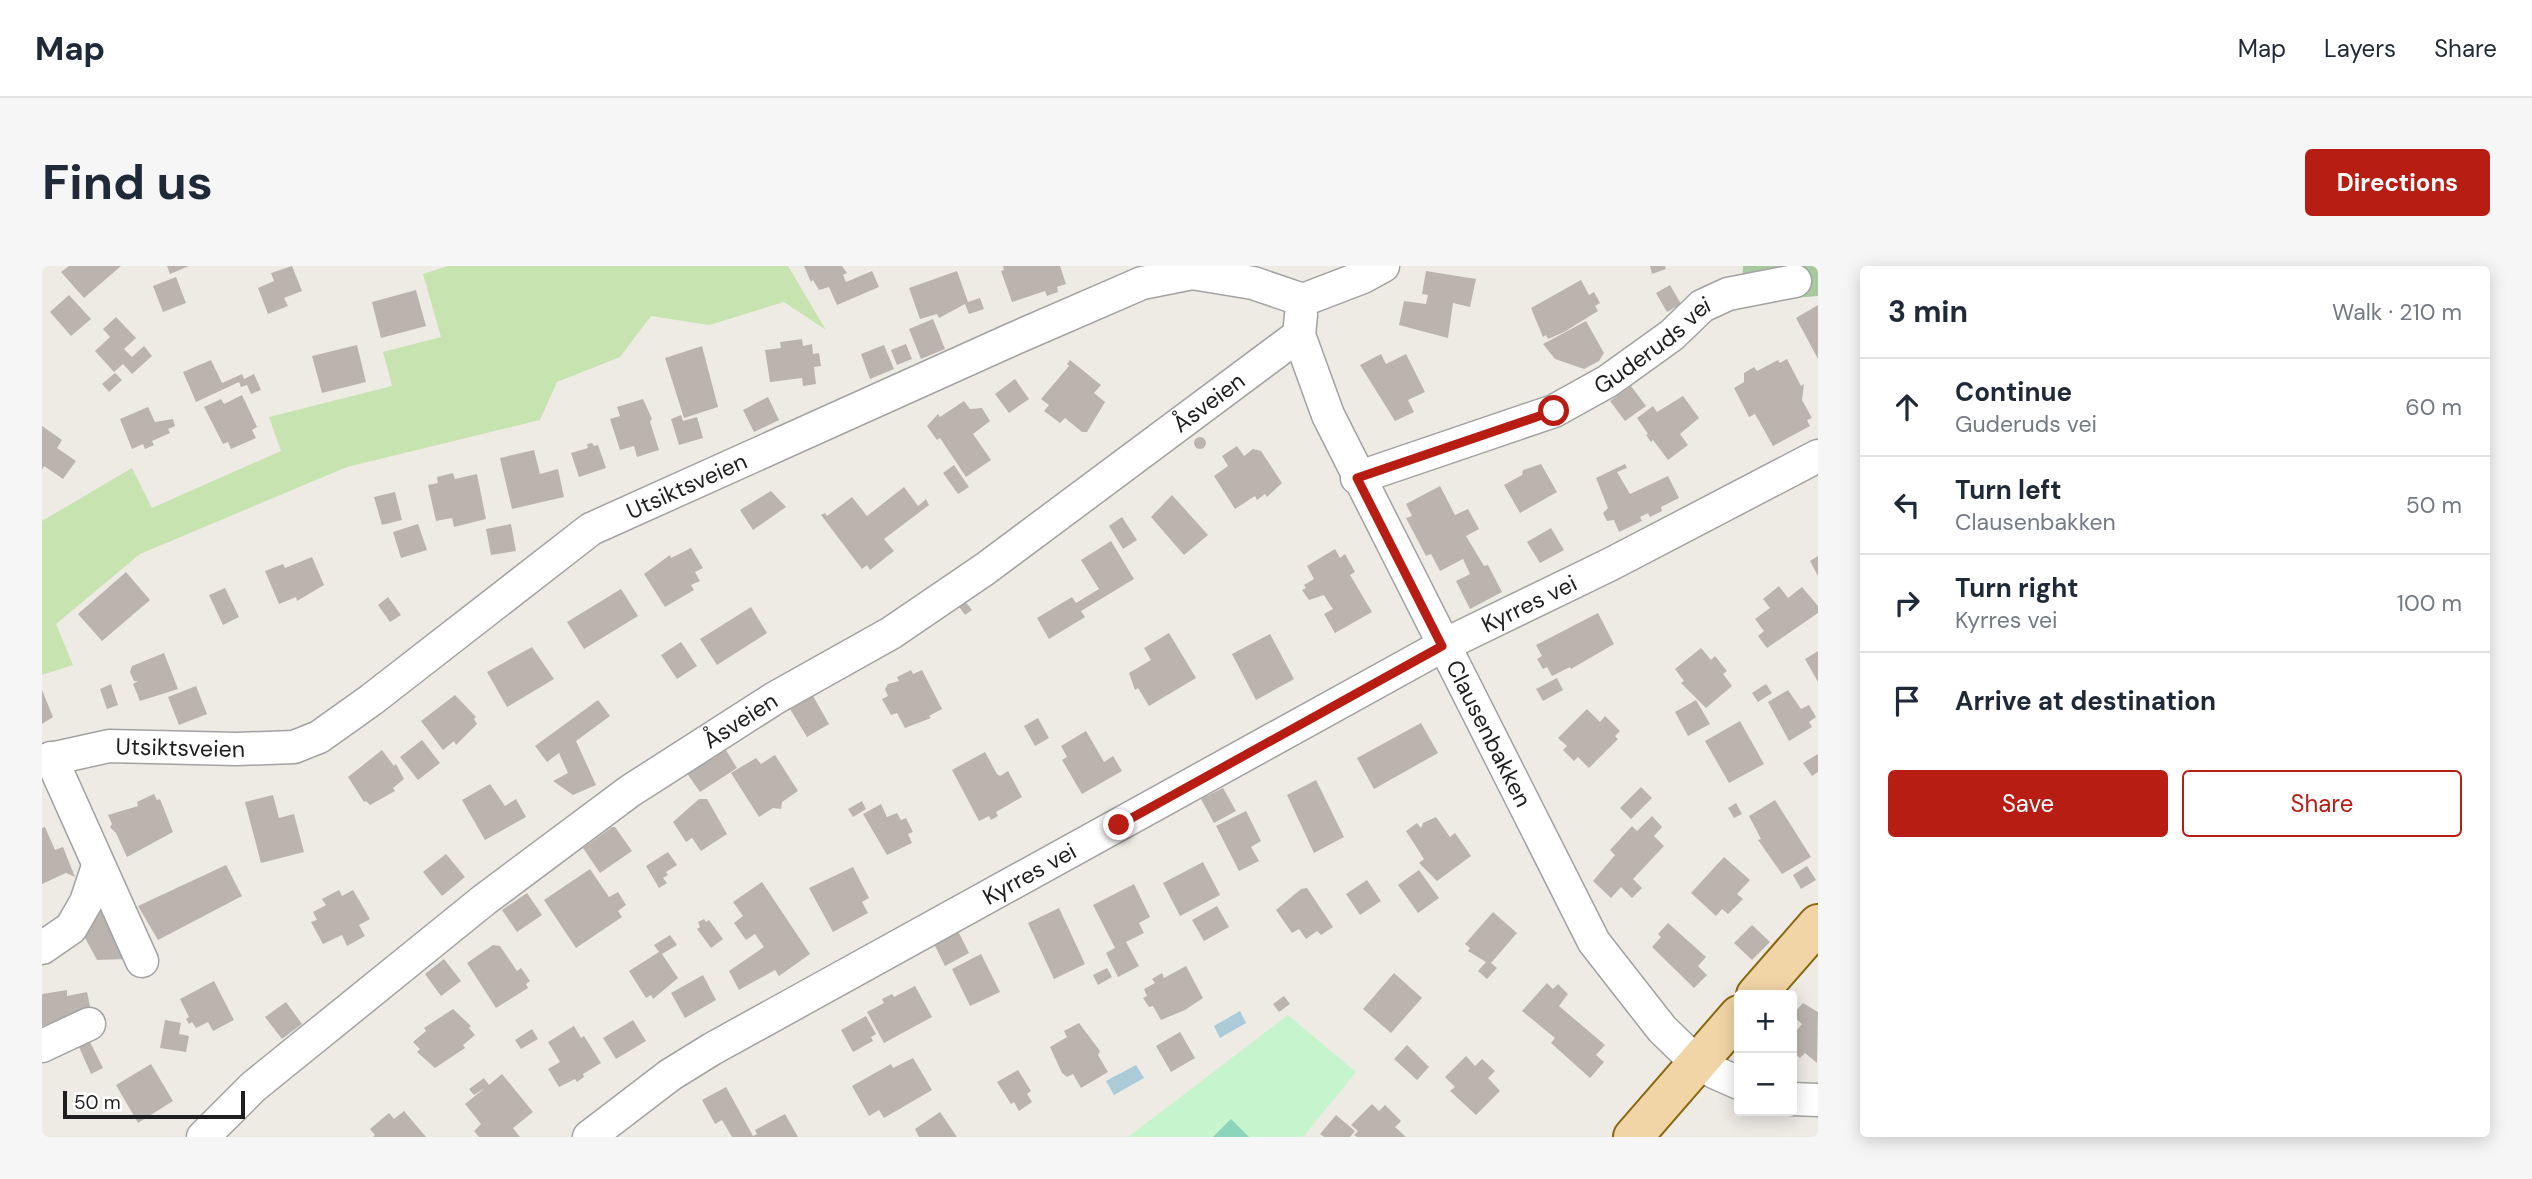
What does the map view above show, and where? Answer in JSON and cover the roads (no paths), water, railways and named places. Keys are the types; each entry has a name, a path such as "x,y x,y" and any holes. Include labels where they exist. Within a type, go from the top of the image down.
{"main road":[{"path":"1760,990 1818,924"},
{"path":"1633,1137 1734,1021"}],"street":[{"path":"1303,300 1373,272"},
{"name":"Utsiktsveien","path":"46,760 109,746 237,749 293,747 319,737 371,700 591,529 1003,344 1142,284 1192,273 1253,283 1303,300"},
{"name":"Guderuds vei","path":"1357,478 1554,411 1608,381 1672,335 1702,306 1728,294 1795,281"},
{"name":"Clausenbakken","path":"1303,300 1299,335 1328,415 1357,478 1594,942 1662,1029 1699,1063 1734,1081"},
{"name":"Åsveien","path":"203,1137 253,1087 463,917 630,791 775,698 891,633 985,569 1299,335"},
{"name":"Kyrres vei","path":"589,1137 670,1075 712,1049 1442,646 1611,564 1818,456"},
{"path":"46,760 142,961"},
{"path":"42,948 71,928 86,902 98,866"},
{"path":"42,1046 89,1024"},
{"path":"1797,1099 1818,1100"}],"water":[{"path":"1240,1011 1246,1023 1220,1038 1214,1026"},
{"path":"1136,1065 1144,1078 1114,1095 1106,1081"}]}
